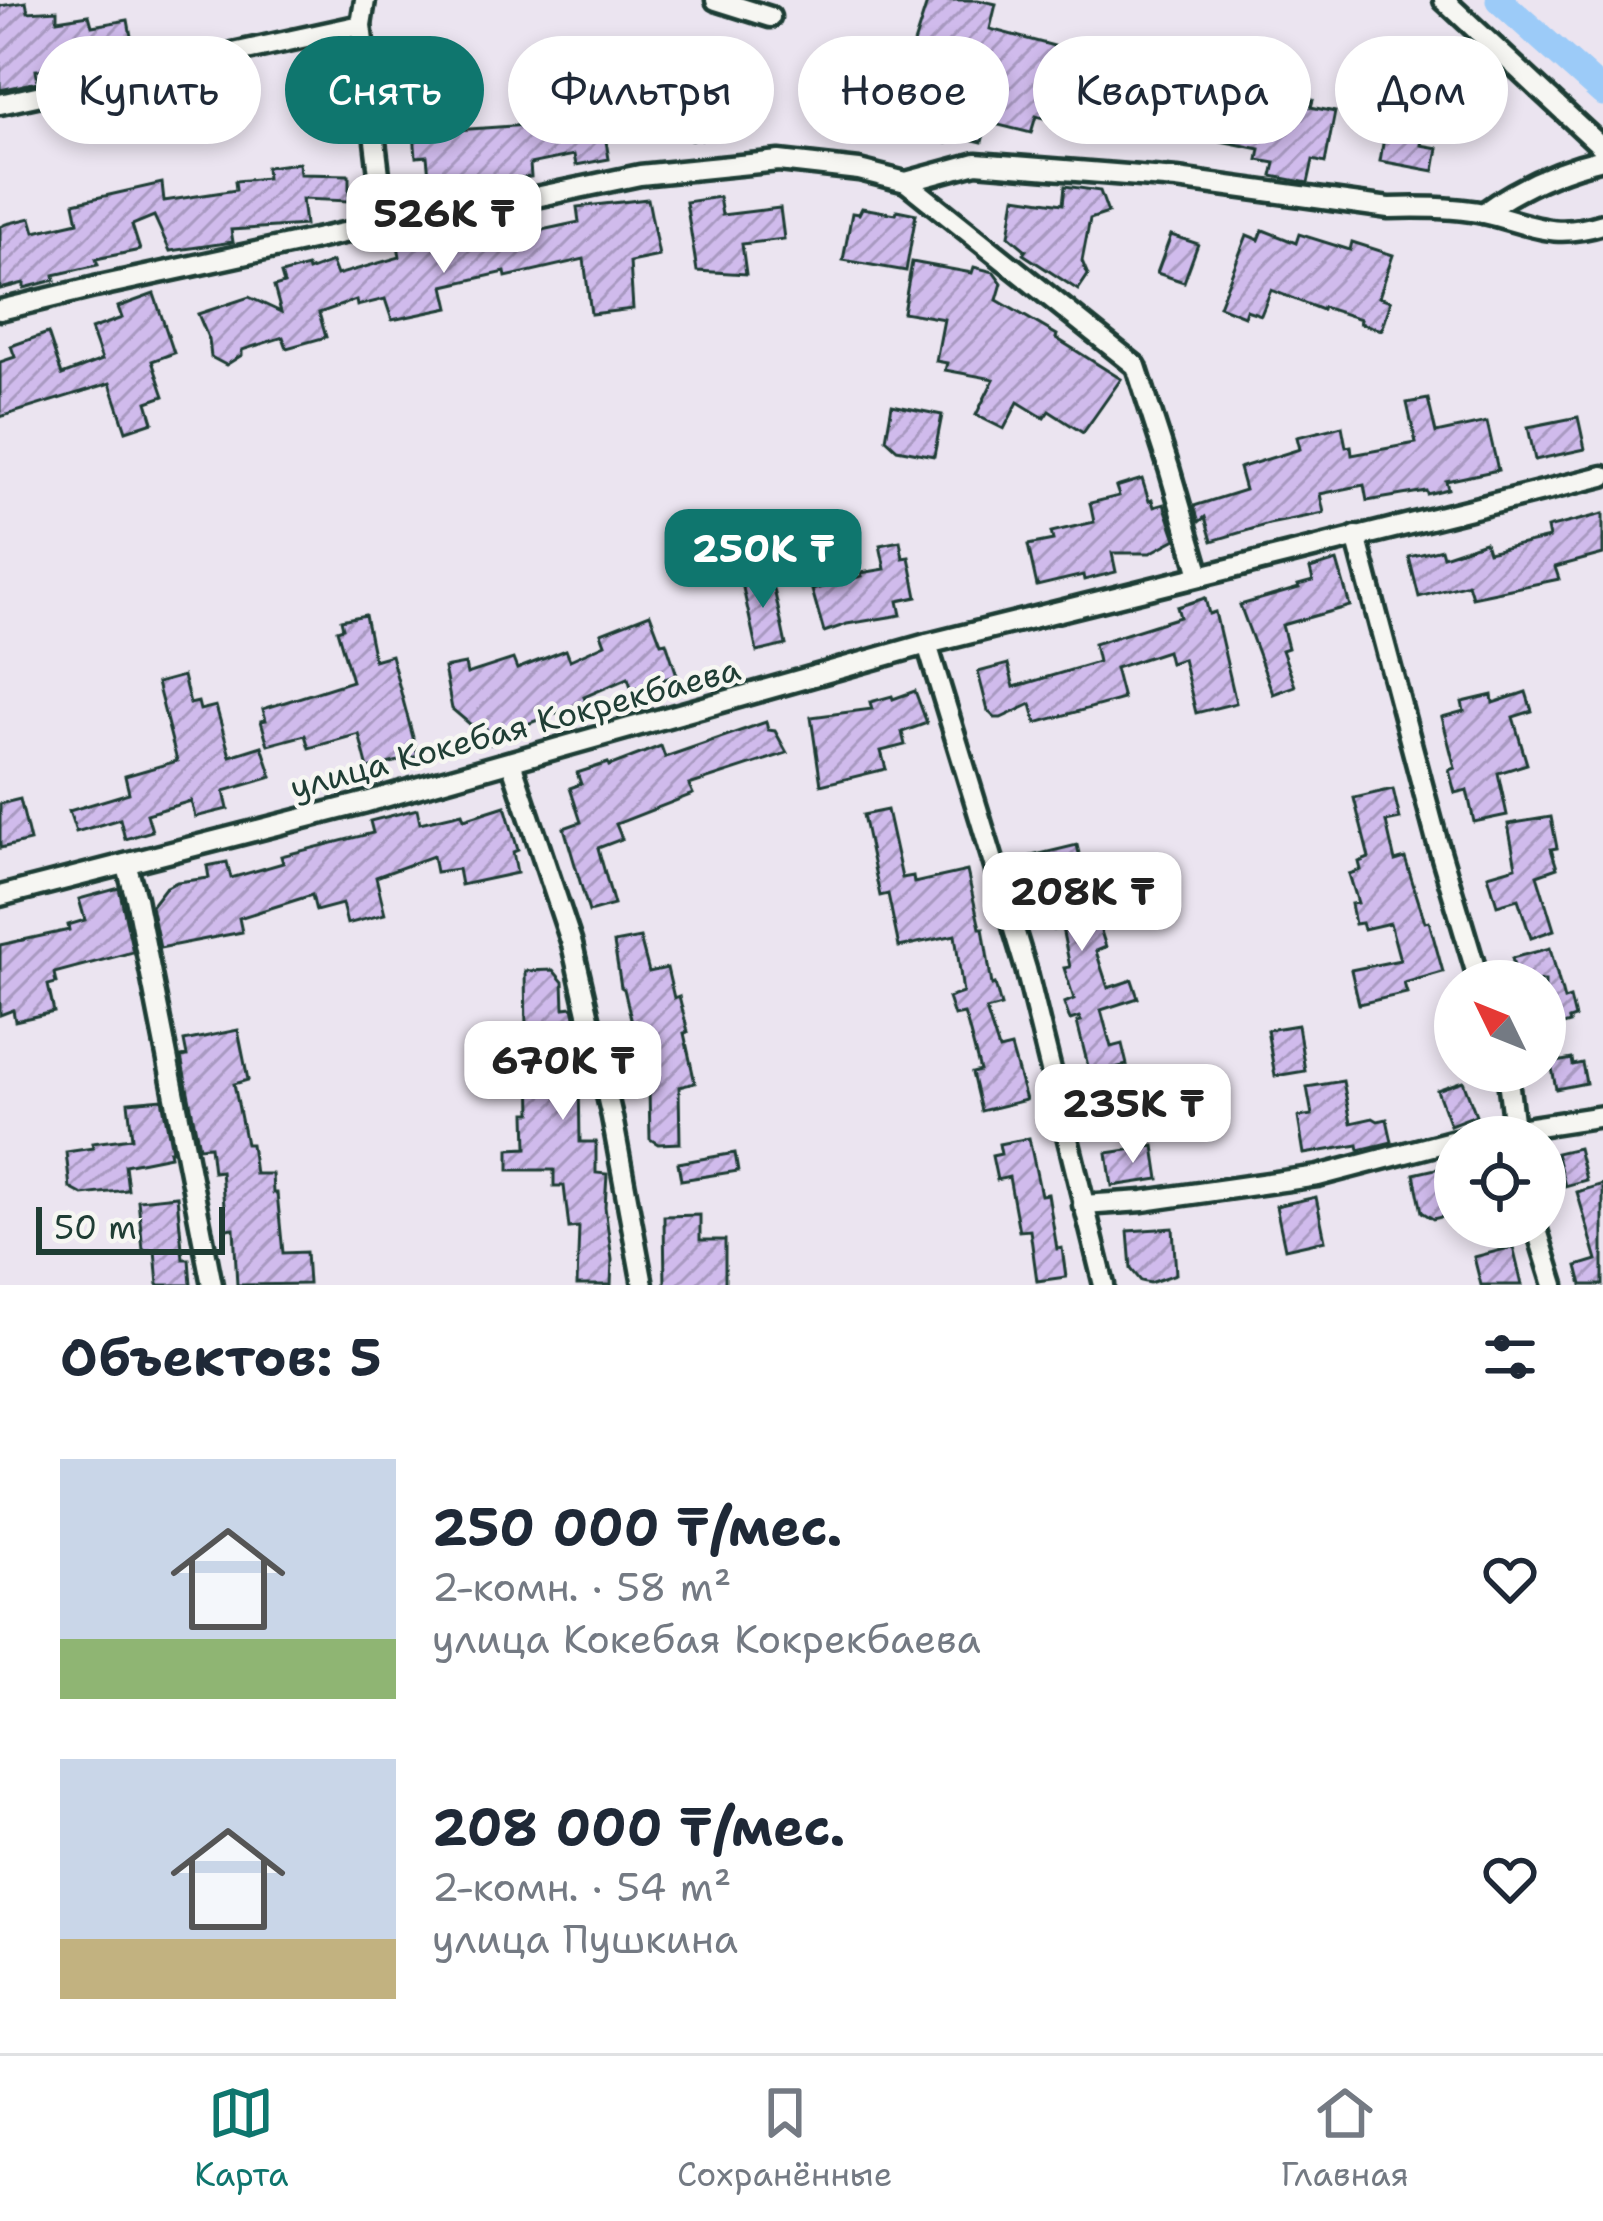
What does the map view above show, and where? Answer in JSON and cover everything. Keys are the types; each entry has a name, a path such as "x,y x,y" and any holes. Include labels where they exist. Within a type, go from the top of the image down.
{"street":[{"path":"364,0 361,25 385,224"},
{"path":"716,0 770,17"},
{"path":"1444,2 1603,148"},
{"path":"0,104 361,25"},
{"path":"1483,213 1568,168 1603,159"},
{"path":"0,310 385,224 640,175 779,161 859,170 906,182 1136,366 1200,574"},
{"path":"906,182 976,163 1177,179 1389,208 1483,213 1547,232 1582,231 1603,224"},
{"name":"улица Кокебая Кокрекбаева","path":"0,896 511,762 927,644 1603,476"},
{"path":"1356,536 1473,960"},
{"path":"927,644 1026,969 1103,1285"},
{"path":"511,762 572,944 612,1117 643,1285"},
{"path":"126,864 212,1285"},
{"path":"1566,1123 1603,1116"},
{"path":"1084,1204 1143,1201 1318,1176 1434,1146"},
{"path":"1543,1248 1554,1285"}],"building":[{"path":"928,0 996,4 990,29 1033,40 1031,133 1009,128 1009,36 916,36"},
{"path":"26,2 28,12 57,10 57,20 89,15 92,26 128,20 131,36 36,36 36,82 0,90 0,6"},
{"path":"1311,107 1335,112 1325,163 1313,160 1308,183 1272,176 1275,163 1258,160 1260,149 1235,144 1311,144"},
{"path":"508,126 508,144 606,144 609,159 576,165 574,155 530,164 531,177 430,187 427,156 416,157 415,144 484,144 484,128"},
{"path":"1383,144 1438,148 1434,171 1380,161"},
{"path":"299,163 300,174 349,175 349,201 302,199 305,225 231,230 233,242 170,251 154,216 132,225 140,250 96,259 98,265 54,275 55,280 0,289 0,227 6,224 31,218 35,232 78,222 74,203 162,183 164,201 236,190 235,181 267,178 266,167"},
{"path":"1065,186 1100,191 1108,213 1090,219 1082,261 1088,275 1078,290 1023,254 1026,250 1009,236 1015,197 1063,204"},
{"path":"719,197 722,215 780,208 784,239 742,244 746,274 697,271 686,202"},
{"path":"648,199 659,256 630,262 633,309 591,314 584,259 444,286 449,308 392,320 385,299 357,306 356,300 319,313 326,337 287,348 283,337 242,350 242,355 226,365 211,357 198,314 249,297 281,312 274,287 284,284 281,274 332,262 337,275 400,257 398,245 511,221 514,236 579,222 577,207"},
{"path":"862,208 916,214 906,271 843,260 852,213 859,214"},
{"path":"1263,230 1296,243 1299,234 1350,250 1352,242 1393,255 1379,297 1391,301 1382,330 1271,290 1261,315 1246,310 1244,316 1219,306 1247,235 1259,240"},
{"path":"1171,235 1198,244 1184,282 1157,273"},
{"path":"912,262 972,273 974,267 994,272 1002,283 997,300 1121,379 1083,433 1049,411 1044,418 1018,402 1004,429 976,415 994,379 945,370 947,363 936,361 944,319 903,312"},
{"path":"154,294 174,353 152,361 164,396 147,402 153,422 126,431 110,383 0,417 0,362 15,357 11,346 48,333 62,375 102,360 91,329 122,318 118,307"},
{"path":"1428,399 1436,433 1487,422 1498,470 1446,481 1448,489 1427,494 1367,501 1364,485 1320,494 1324,513 1212,541 1205,517 1199,522 1194,506 1245,490 1239,468 1300,449 1297,437 1342,426 1352,455 1416,443 1407,403"},
{"path":"892,405 942,415 934,456 897,449 886,439"},
{"path":"1578,417 1585,449 1535,460 1528,427"},
{"path":"1142,479 1154,507 1164,504 1176,539 1150,553 1112,553 1116,572 1037,586 1028,545 1053,540 1051,532 1094,522 1090,503 1119,496 1116,487"},
{"path":"1603,514 1603,554 1555,567 1559,579 1472,597 1468,584 1419,597 1409,557 1441,549 1443,556 1485,542 1488,552 1549,538 1547,528"},
{"path":"900,541 903,558 909,557 917,597 898,601 901,615 824,632 812,590 885,569 880,545"},
{"path":"1337,561 1350,606 1282,625 1288,648 1282,650 1295,686 1273,694 1240,605 1299,588 1313,581 1310,569"},
{"path":"766,569 786,645 757,652 740,574"},
{"path":"1205,598 1209,614 1215,612 1236,703 1196,713 1183,659 1170,663 1167,651 1115,668 1123,699 1036,723 1031,704 1001,718 988,711 978,672 1008,664 1014,687 1098,662 1094,644 1180,617 1177,607"},
{"path":"650,614 677,675 632,690 628,678 491,744 484,722 471,725 452,709 444,668 465,664 467,674 513,659 517,669 566,650 570,660 605,644 601,633"},
{"path":"365,615 374,660 391,655 418,756 368,769 359,734 309,748 305,735 268,745 261,721 266,720 263,709 352,681 337,630 343,628 341,620"},
{"path":"183,676 190,704 198,702 200,710 216,706 230,756 262,746 272,777 224,791 228,809 195,817 191,801 147,814 152,831 125,839 120,819 76,832 69,811 129,793 125,776 177,761 157,683"},
{"path":"915,691 927,723 902,732 905,745 881,751 886,769 821,785 811,717 872,709 870,702"},
{"path":"1526,692 1532,711 1513,717 1527,764 1498,773 1507,815 1474,822 1467,790 1455,793 1449,770 1455,768 1442,717 1464,711 1462,702 1492,695 1493,703"},
{"path":"766,722 787,753 689,785 693,794 616,824 622,839 598,848 614,905 589,912 564,828 581,822 570,788 581,784 577,773 661,746 665,757"},
{"path":"1393,789 1400,819 1386,822 1395,861 1405,858 1440,960 1434,960 1434,975 1404,983 1407,993 1359,1004 1351,970 1400,960 1390,923 1364,929 1362,923 1355,924 1351,904 1358,903 1349,874 1361,870 1359,862 1369,858 1354,798"},
{"path":"20,799 30,841 0,848 0,804"},
{"path":"505,806 518,850 513,852 517,873 461,885 458,869 436,872 433,856 376,877 385,914 347,924 342,904 316,911 312,895 239,918 242,932 160,948 151,906 165,888 177,882 209,878 207,866 227,862 231,878 283,863 281,856 373,833 370,821 417,809 420,823 462,813 464,819"},
{"path":"887,810 902,878 913,876 914,883 967,871 1001,1006 986,1010 999,1050 1011,1047 1026,1100 981,1111 972,1073 980,1071 967,1022 964,1014 954,1016 948,998 963,993 955,935 899,947 888,894 880,896 863,815"},
{"path":"1551,817 1557,848 1551,849 1557,868 1537,875 1554,930 1531,938 1518,899 1497,905 1488,875 1516,867 1508,824"},
{"path":"1077,845 1106,947 1096,951 1108,988 1132,980 1138,998 1101,1010 1111,1047 1122,1044 1127,1065 1090,1074 1077,1022 1081,1021 1079,1017 1070,1020 1064,1003 1074,999 1064,968 1070,967 1062,928 1053,930 1031,856"},
{"path":"119,888 133,952 54,973 56,983 48,985 54,1012 15,1021 13,1010 0,1015 0,945 69,930 68,925 85,920 79,899"},
{"path":"640,938 649,972 667,968 688,1032 684,1033 695,1083 679,1087 680,1143 658,1144 650,1139 649,1089 644,1090 614,943"},
{"path":"1550,948 1553,960 1513,960"},
{"path":"553,970 563,982 564,1008 573,1007 589,1078 579,1078 580,1142 596,1142 596,1173 607,1174 611,1285 577,1285 579,1227 569,1228 564,1186 554,1186 554,1170 509,1170 509,1149 527,1148 526,1113 532,1113 525,971"},
{"path":"1570,998 1575,1018 1566,1024 1566,999"},
{"path":"1298,1025 1305,1071 1275,1076 1267,1030"},
{"path":"238,1030 248,1080 234,1084 246,1144 251,1144 255,1174 272,1174 283,1253 306,1252 308,1284 237,1285 234,1228 226,1229 221,1171 213,1172 210,1146 199,1147 181,1057 187,1056 184,1041"},
{"path":"1566,1060 1582,1063 1586,1083 1566,1087"},
{"path":"1343,1081 1351,1123 1387,1119 1392,1142 1304,1154 1298,1117 1312,1115 1307,1087"},
{"path":"1438,1092 1467,1092 1476,1115 1447,1116"},
{"path":"162,1099 170,1156 125,1165 128,1190 83,1195 70,1188 66,1152 132,1138 128,1102"},
{"path":"1029,1138 1041,1195 1048,1194 1066,1277 1037,1281 1030,1230 1019,1231 1009,1177 997,1180 992,1156 1001,1154 999,1144"},
{"path":"1154,1146 1159,1179 1112,1186 1107,1153"},
{"path":"1578,1148 1586,1180 1566,1186 1566,1151"},
{"path":"735,1153 738,1171 681,1180 678,1163"},
{"path":"1434,1169 1434,1219 1422,1212 1414,1174"},
{"path":"1603,1184 1603,1285 1582,1285 1577,1266 1597,1260 1577,1192"},
{"path":"177,1196 183,1259 189,1259 191,1285 158,1285 155,1250 143,1250 138,1200"},
{"path":"1316,1197 1325,1240 1285,1249 1276,1206"},
{"path":"700,1215 700,1240 725,1240 725,1285 665,1285 664,1216"},
{"path":"1173,1228 1176,1274 1150,1283 1141,1281 1131,1269 1128,1231"},
{"path":"1513,1248 1522,1285 1481,1285 1474,1257"}],"waterway":[{"path":"1499,0 1603,93"}]}
